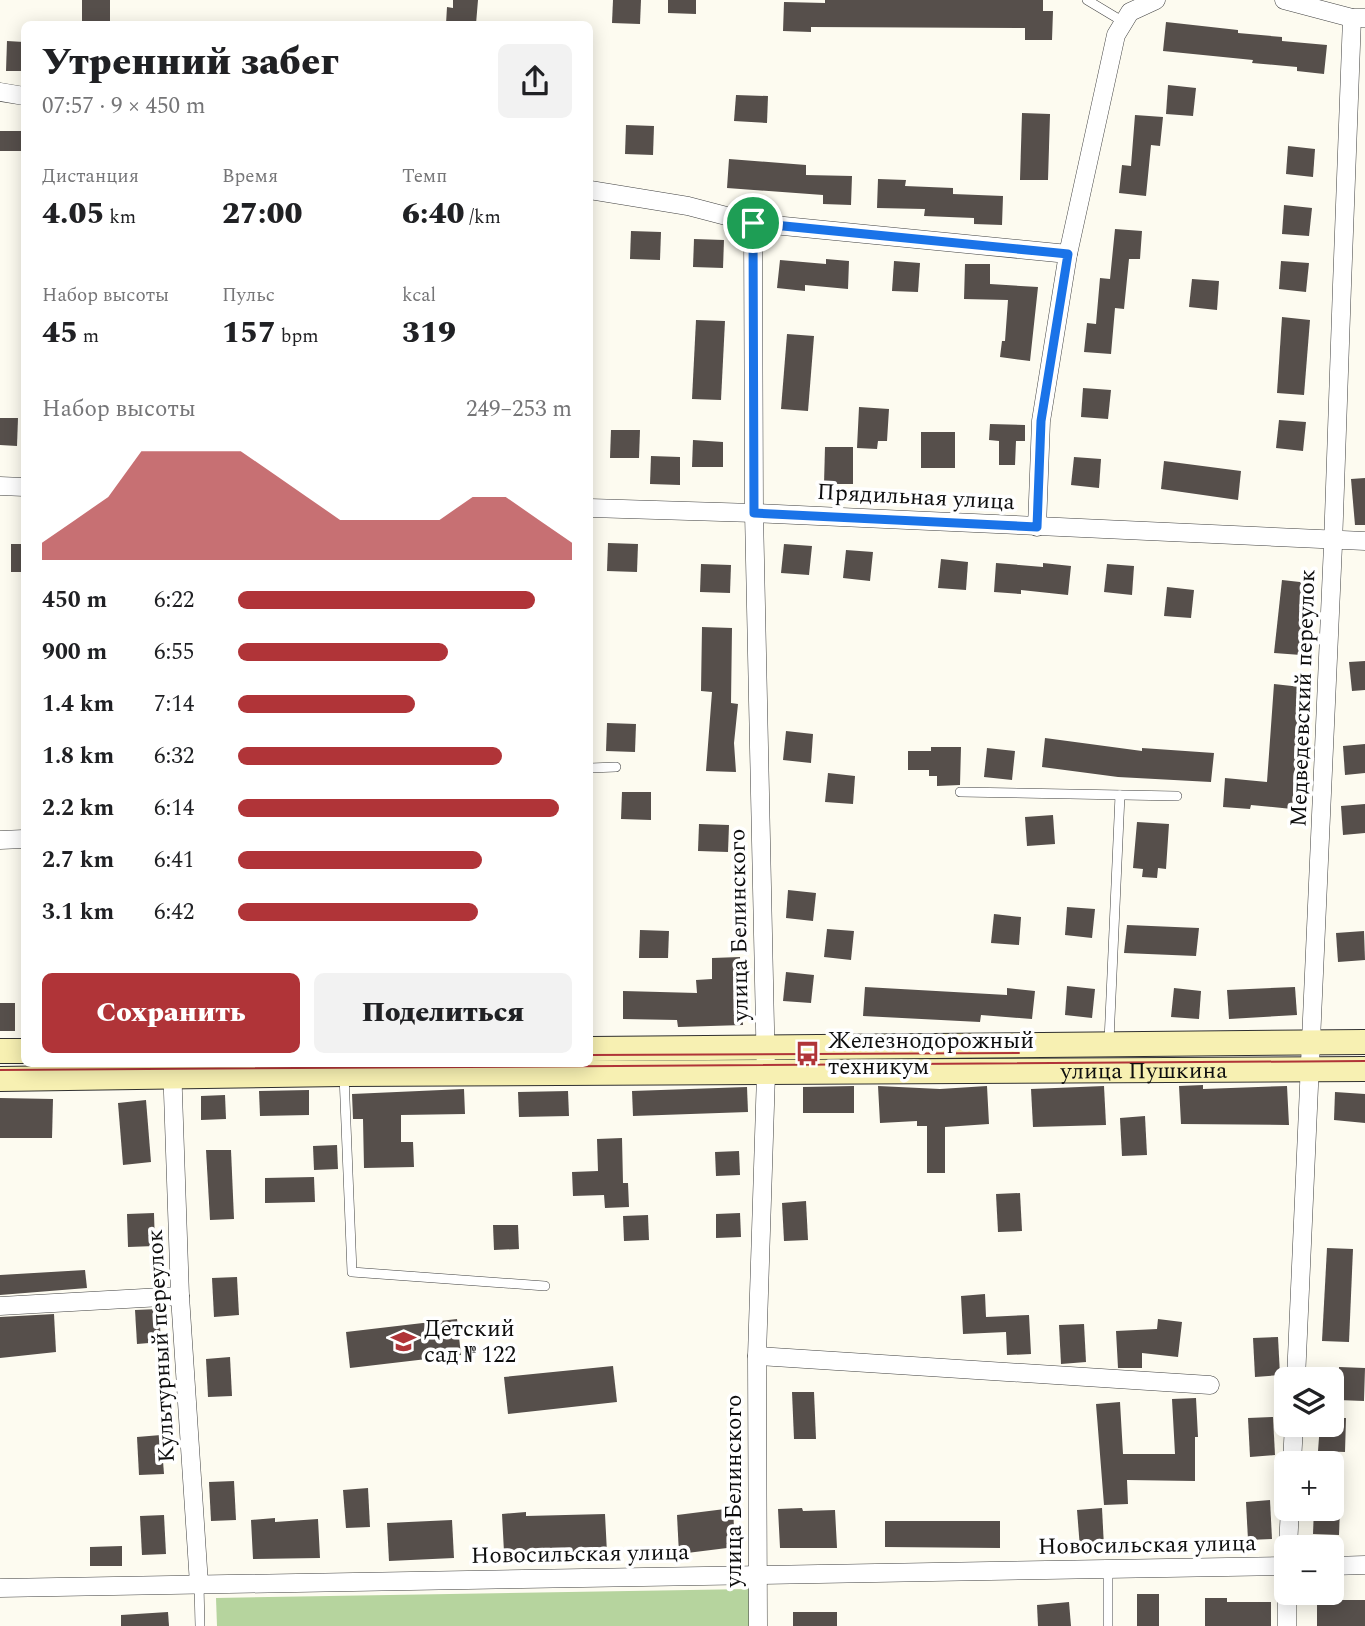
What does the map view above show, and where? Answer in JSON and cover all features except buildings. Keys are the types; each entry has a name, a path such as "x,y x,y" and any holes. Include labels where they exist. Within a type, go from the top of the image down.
{"main road":[{"name":"улица Пушкина","path":"593,1049 1365,1042"},
{"path":"0,1051 21,1051"},
{"name":"улица Пушкина","path":"0,1079 172,1070 344,1074 766,1074 1365,1069"}],"street":[{"path":"1037,527 1041,421 1068,254 1122,21 1130,12 1156,0"},
{"path":"1284,0 1359,18"},
{"name":"Медведевский переулок","path":"1297,1367 1312,1070 1333,540 1340,260 1359,18"},
{"path":"0,92 21,96"},
{"path":"593,190 688,206 753,223 1068,254"},
{"name":"улица Белинского","path":"753,223 754,513 766,1074 757,1356 758,1626"},
{"path":"0,486 21,487"},
{"name":"Прядильная улица","path":"593,508 1365,541"},
{"path":"0,839 21,839"},
{"name":"Культурный переулок","path":"172,1070 180,1296 198,1584"},
{"path":"0,1306 180,1296"},
{"path":"757,1356 1210,1385"},
{"path":"1344,1566 1365,1565"},
{"name":"Новосильская улица","path":"0,1588 1274,1566"},
{"path":"1287,1605 1287,1626"}],"lane":[{"path":"1087,0 1122,21"},
{"path":"593,768 615,768"},
{"path":"960,792 1177,796"},
{"path":"1109,1043 1120,795"},
{"path":"344,1074 352,1272 545,1286"},
{"path":"1108,1569 1108,1626"},
{"name":"Культурный переулок","path":"198,1584 200,1626"}],"green space":[{"path":"750,1589 750,1626 217,1626 216,1598"}],"tram line":[{"path":"593,1055 1019,1053"},
{"path":"593,1066 1365,1061"},
{"path":"0,1070 455,1067"}],"place":[{"name":"Железнодорожный техникум","path":"808,1053"},
{"name":"Детский сад № 122","path":"404,1341"}],"route":[{"path":"753,223 1068,254 1041,421 1037,527 754,513 753,223"}]}
